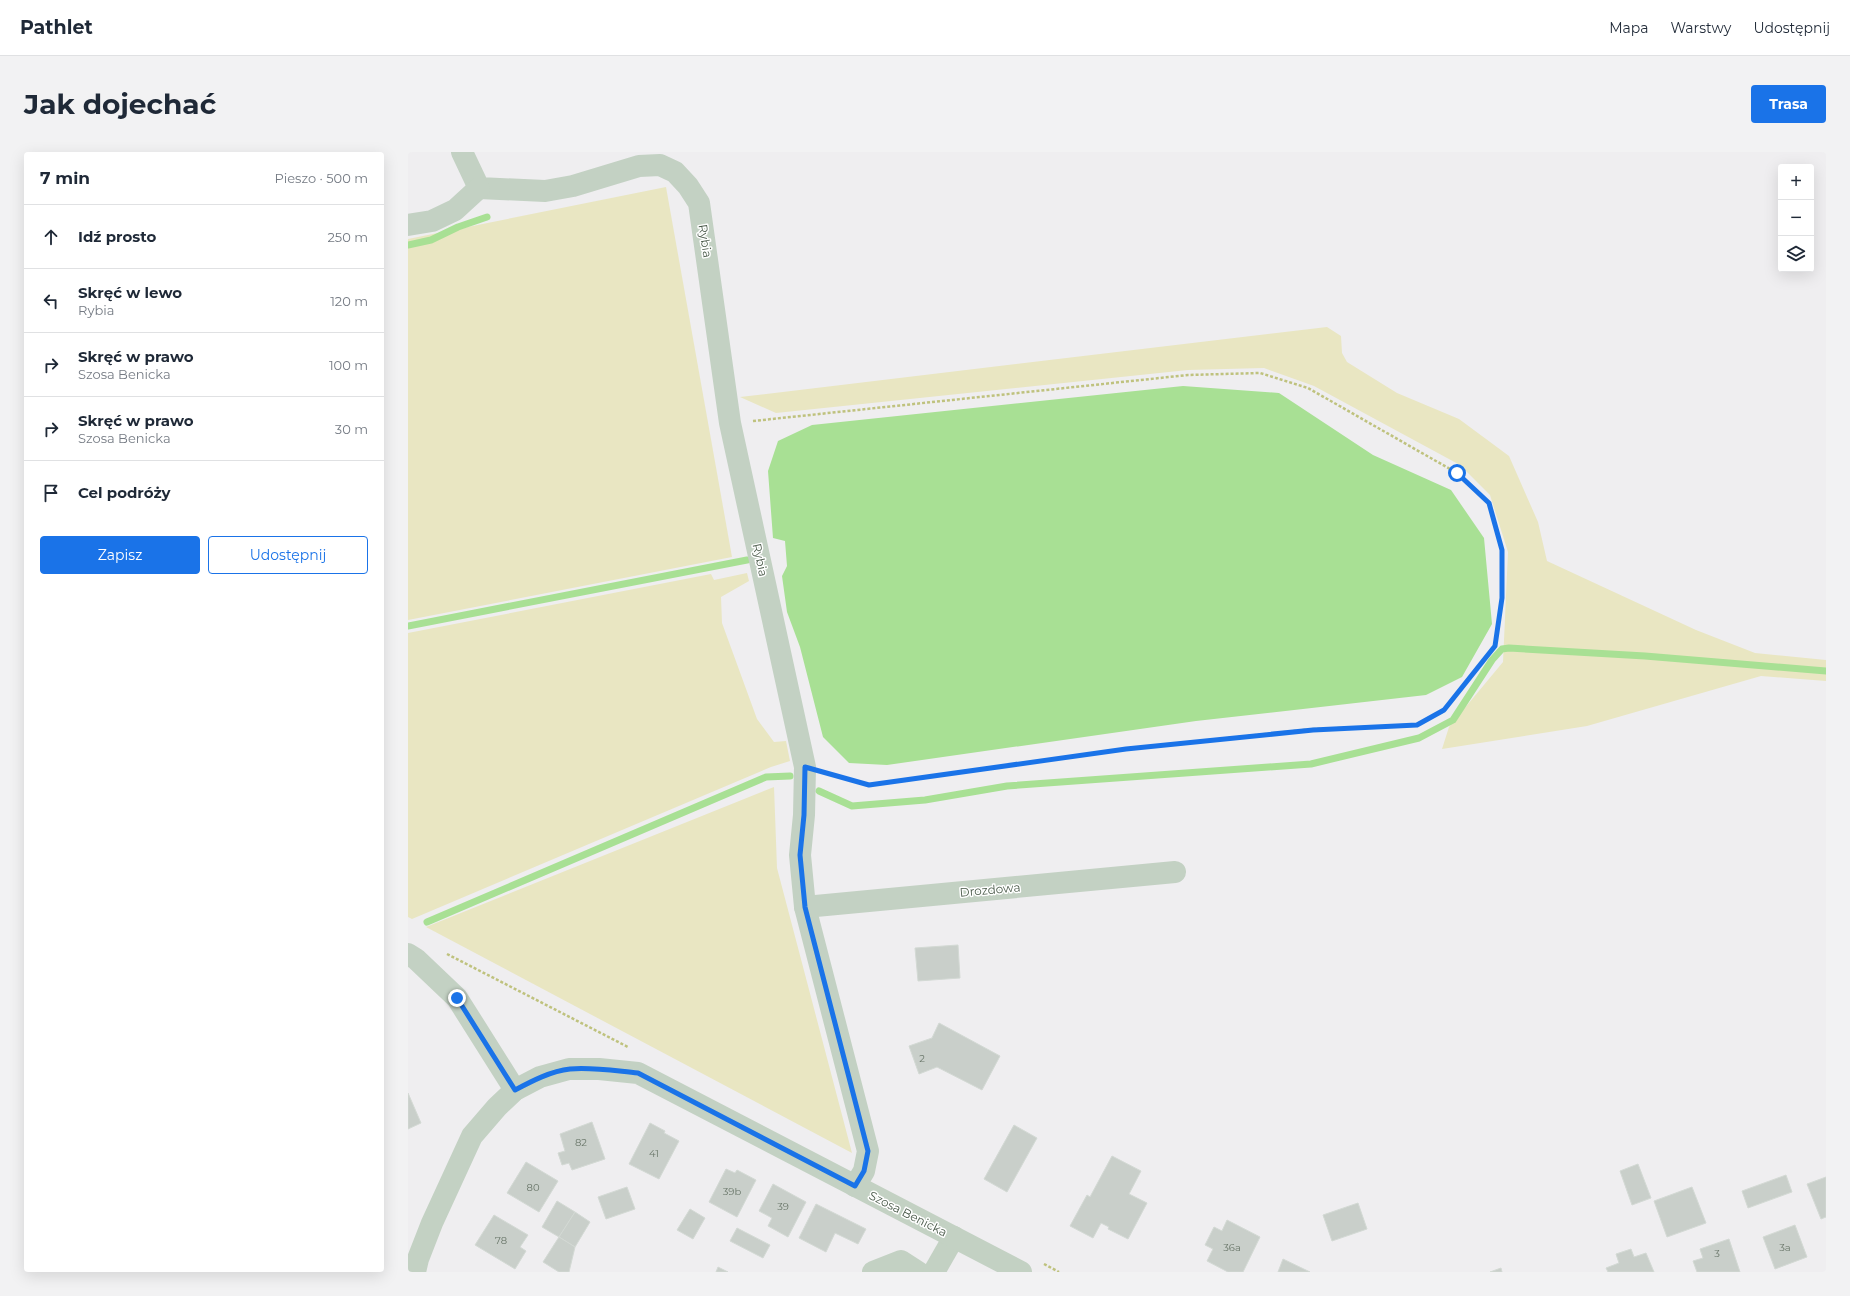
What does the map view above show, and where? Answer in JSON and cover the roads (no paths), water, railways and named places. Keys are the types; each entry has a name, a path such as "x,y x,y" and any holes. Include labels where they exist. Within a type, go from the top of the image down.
{"street":[{"path":"408,225 432,221 456,210 479,188 462,152"},
{"name":"Rybia","path":"479,188 545,191 573,186 639,166 660,165 675,172 688,186 699,203 730,424 805,767 804,815 800,855 805,907 868,1151 864,1171 855,1186"},
{"name":"Drozdowa","path":"805,907 1174,872"},
{"path":"408,954 416,959 457,998 515,1090"},
{"name":"Szosa Benicka","path":"415,1272 418,1259 432,1223 472,1136 497,1107 515,1090 540,1077 569,1069 599,1069 638,1073 1021,1272"},
{"path":"934,1272 954,1237"},
{"path":"874,1272 901,1261 918,1272"}],"waterway":[{"path":"408,245 431,240 458,227 487,217"},
{"path":"408,626 747,560"},
{"path":"819,791 852,806 925,800 1007,786 1311,764 1419,738 1453,720 1492,660 1502,649 1509,648 1645,656 1826,671"},
{"path":"427,922 766,777 790,776"}]}
